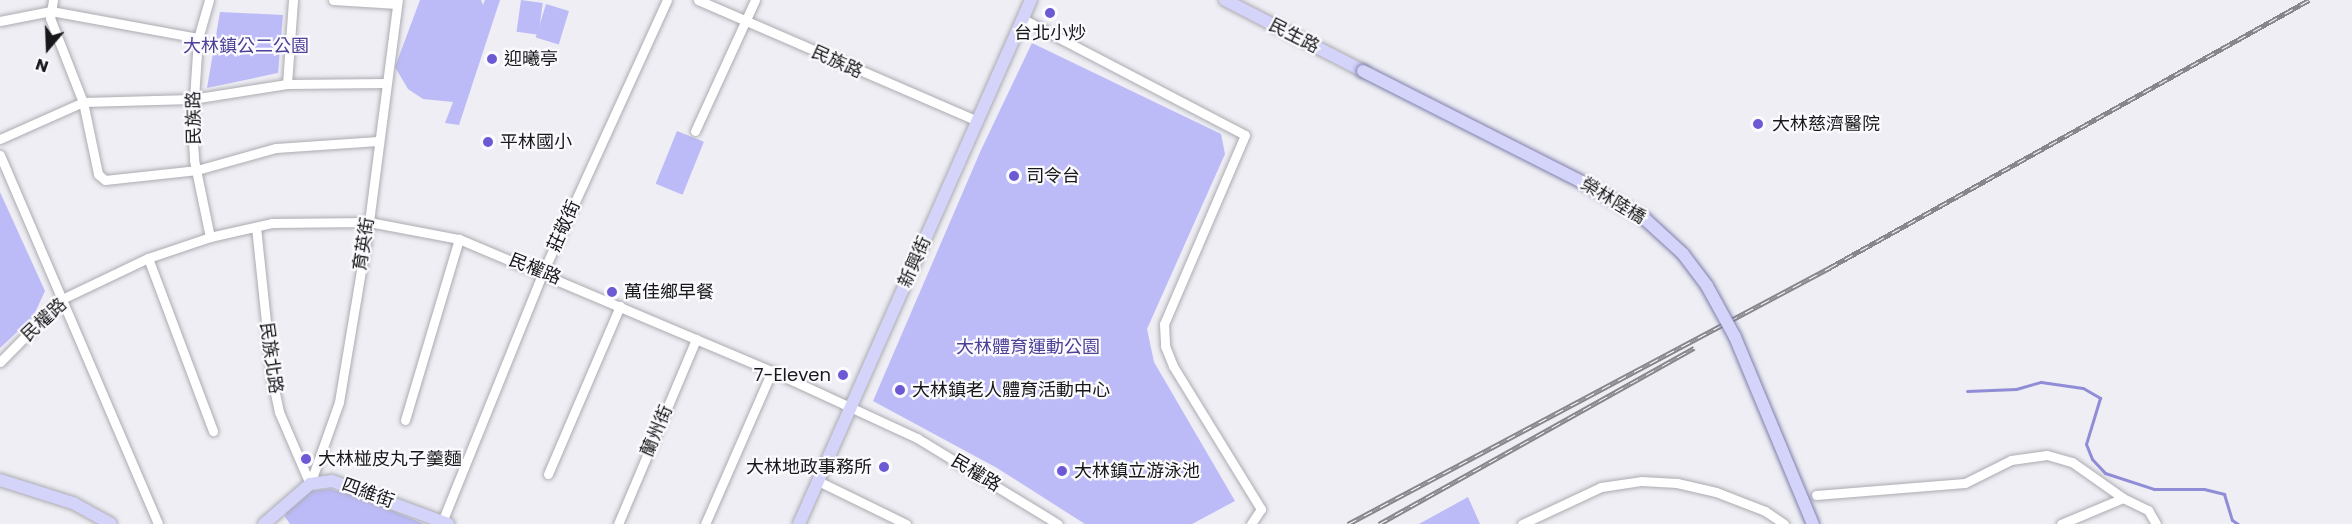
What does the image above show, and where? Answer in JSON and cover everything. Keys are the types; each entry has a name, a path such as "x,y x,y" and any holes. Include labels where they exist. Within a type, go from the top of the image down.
{"main road":[{"name":"新興街","path":"799,524 1031,0"},
{"name":"民生路","path":"1225,0 1363,71"},
{"name":"榮林陸橋","path":"1363,71 1584,183 1646,219 1683,254 1707,286 1735,337 1814,524"},
{"path":"0,480 73,503 111,524"},
{"name":"四維街","path":"309,484 332,481 445,523"},
{"path":"264,524 309,484"}],"street":[{"path":"53,0 50,18 83,102 98,174 105,180 197,171 276,148 378,141"},
{"name":"民族路","path":"209,0 198,38 192,99 197,171 210,237"},
{"path":"287,84 293,0"},
{"path":"333,0 398,2"},
{"name":"莊敬街","path":"445,523 543,272 667,0"},
{"name":"民族路","path":"698,0 978,121"},
{"path":"695,131 755,0"},
{"name":"育英街","path":"309,484 339,402 369,222 398,2"},
{"path":"0,21 51,11 198,38"},
{"path":"1023,19 1245,135 1164,324 1165,346 1173,366 1261,508 1251,524"},
{"path":"0,139 83,102 192,99 287,84 386,83"},
{"path":"0,155 158,524"},
{"name":"民權路","path":"0,362 62,299 148,258 210,237 256,227 369,222 459,239 543,272 772,371 917,438 1058,524"},
{"name":"民族北路","path":"256,227 272,379 279,412 309,484"},
{"path":"405,420 459,239"},
{"path":"148,258 213,431"},
{"path":"548,474 620,306"},
{"name":"蘭州街","path":"618,524 696,339"},
{"path":"705,524 772,371"},
{"path":"1816,495 1965,483 2011,460 2047,455 2072,462 2123,498 2148,510 2156,524"},
{"path":"1522,524 1601,487 1641,481 1677,483 1716,492 1765,511 1784,524"},
{"path":"818,482 906,524"},
{"path":"2061,524 2123,498"}],"green space":[{"path":"420,0 481,0 483,5 485,0 500,0 459,125 445,123 453,102 423,99 408,89 395,67"},
{"path":"521,0 543,3 538,35 517,32"},
{"path":"546,4 569,11 559,44 536,37"},
{"name":"大林鎮公二公園","path":"220,12 283,15 278,73 207,88"},
{"name":"大林體育運動公園","path":"1032,43 1221,134 1225,154 1147,329 1154,362 1235,501 1192,524 1085,524 997,468 873,401 981,150"},
{"path":"677,131 704,142 683,195 656,184"},
{"path":"0,192 45,291 33,317 0,348"},
{"path":"330,489 362,498 424,524 290,524 285,517 287,509 311,491"},
{"path":"1468,497 1480,524 1419,524"}],"waterway":[{"path":"1967,391 2016,389 2041,382 2083,388 2100,398 2086,444 2092,459 2105,473 2154,489 2204,489 2224,494 2232,520 2238,524"}],"railway":[{"path":"1348,524 1829,268 2309,0"},
{"path":"1379,524 1694,348"}],"place":[{"name":"台北小炒","path":"1050,13"},
{"name":"迎曦亭","path":"492,59"},
{"name":"大林慈濟醫院","path":"1758,124"},
{"name":"平林國小","path":"488,142"},
{"name":"司令台","path":"1014,176"},
{"name":"萬佳鄉早餐","path":"612,292"},
{"name":"7-Eleven","path":"843,375"},
{"name":"大林鎮老人體育活動中心","path":"900,390"},
{"name":"大林椪皮丸子羹麵","path":"306,459"},
{"name":"大林地政事務所","path":"884,467"},
{"name":"大林鎮立游泳池","path":"1062,471"}]}
